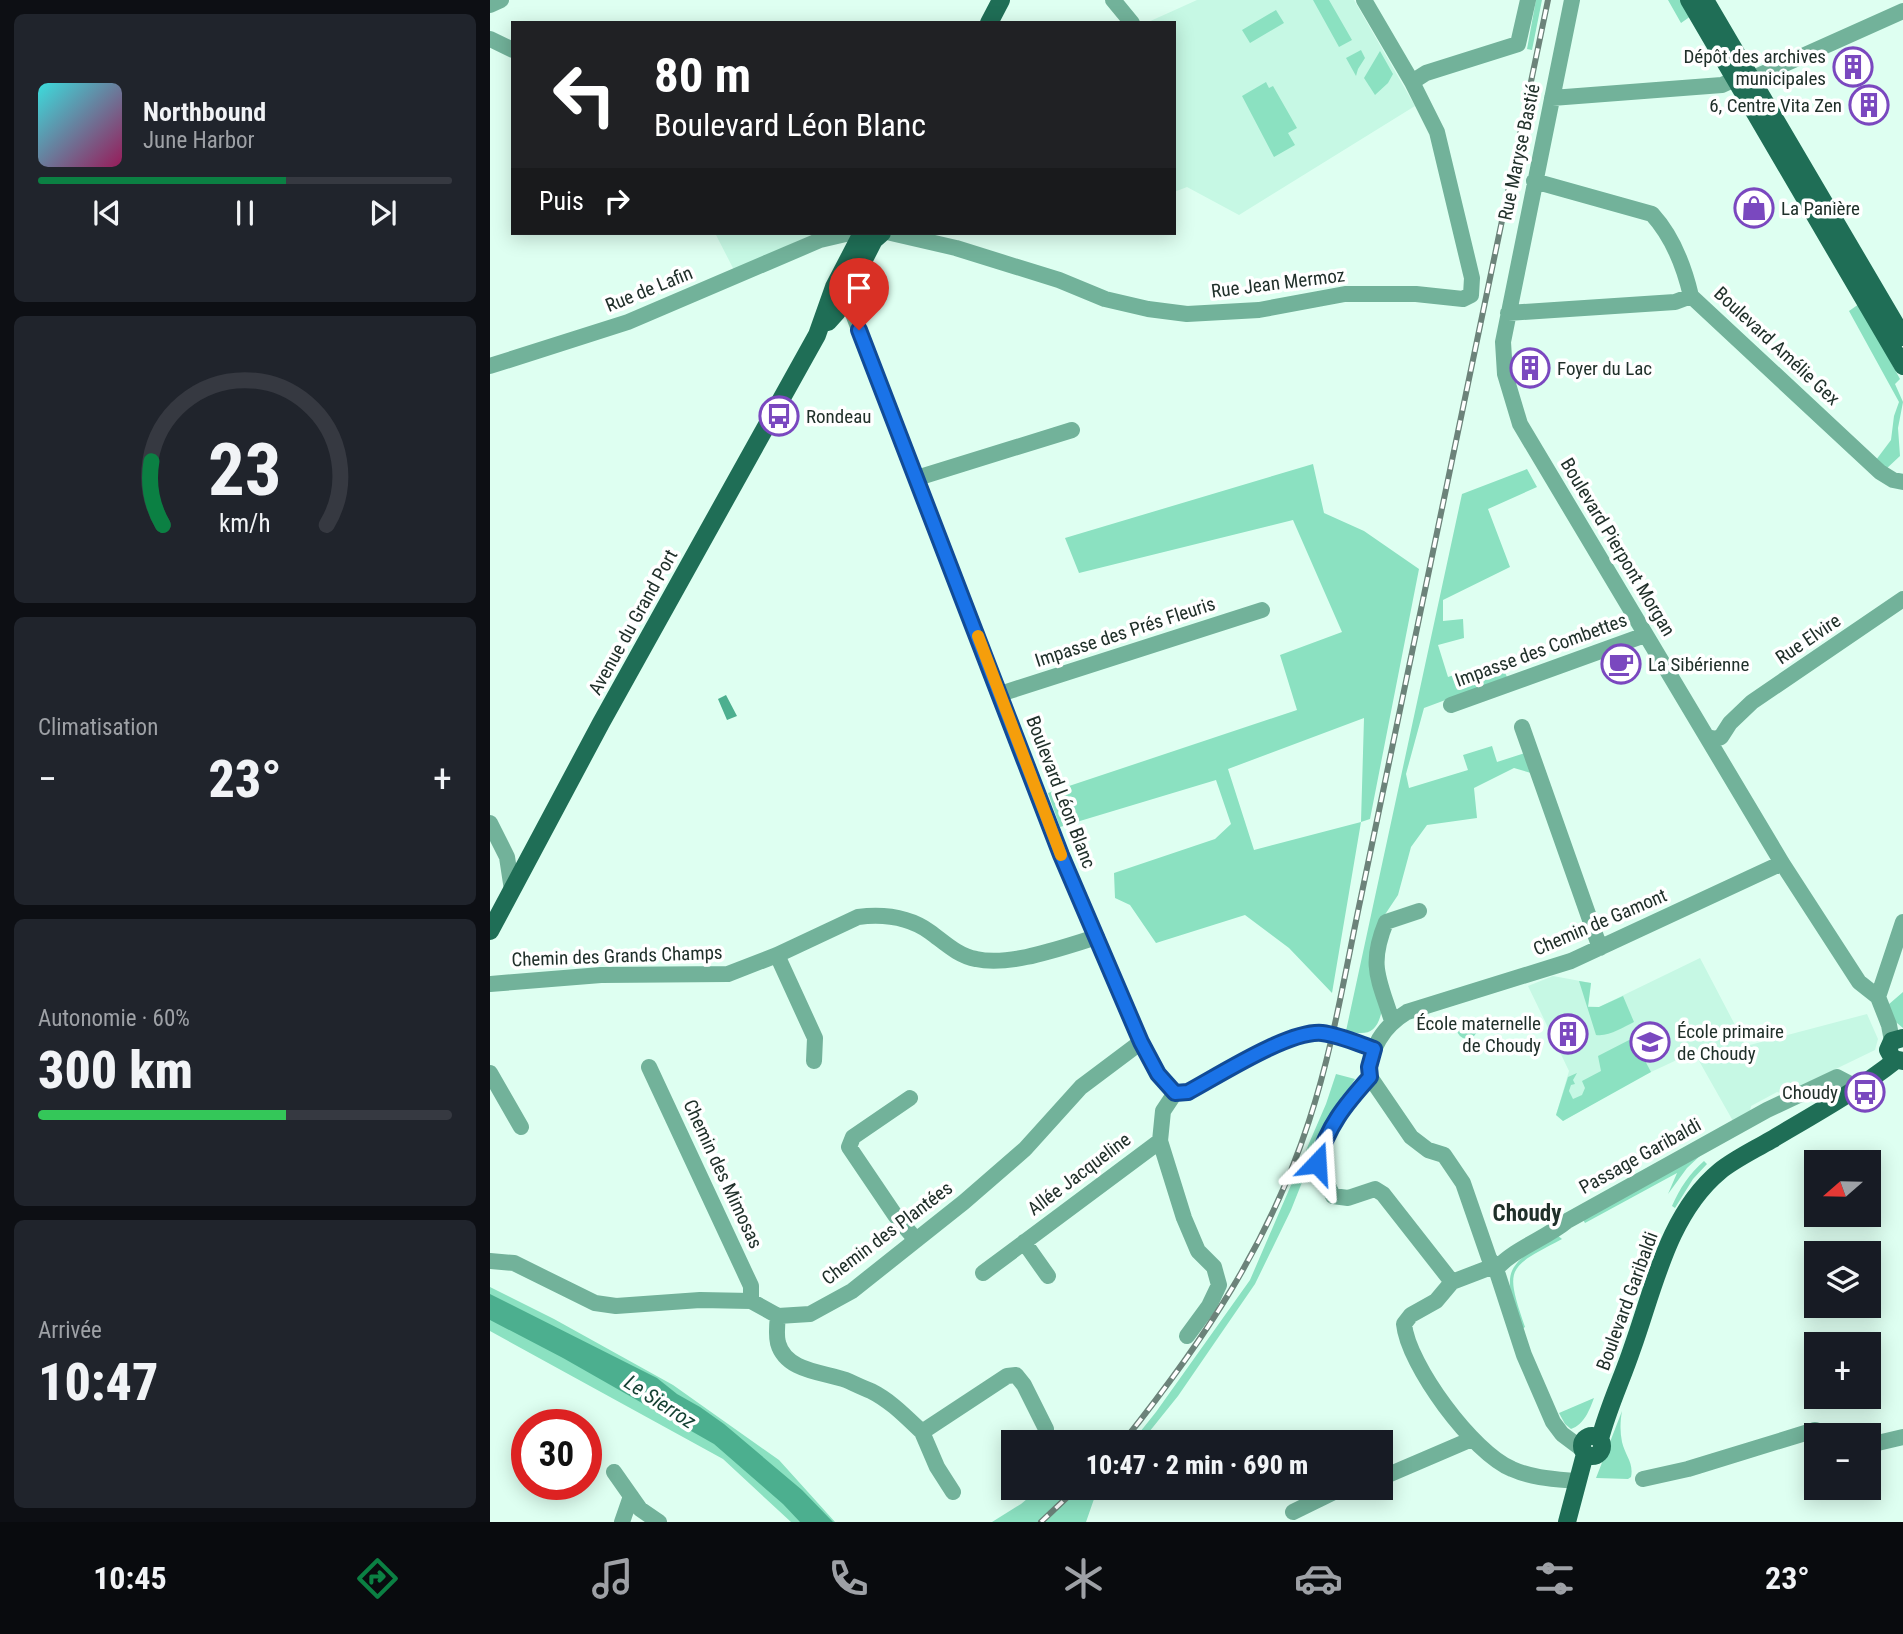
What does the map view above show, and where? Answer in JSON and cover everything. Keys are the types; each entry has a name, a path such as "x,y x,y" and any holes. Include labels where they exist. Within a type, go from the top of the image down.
{"main road":[{"path":"990,21 1001,0"},
{"path":"1689,0 1743,79 1903,337"},
{"path":"1705,0 1743,79 1903,366"},
{"name":"Avenue du Grand Port","path":"490,931 601,723 817,335 866,235"},
{"name":"Boulevard Garibaldi","path":"1572,1519 1576,1481 1623,1376 1671,1236 1687,1209 1705,1185 1722,1169 1858,1088 1881,1070 1896,1046"},
{"name":"Boulevard Garibaldi","path":"1829,1106 1875,1077 1896,1046"},
{"name":"Boulevard Garibaldi","path":"1572,1519 1590,1445"}],"street":[{"path":"490,5 501,0"},
{"path":"1113,0 1130,21"},
{"path":"1364,0 1412,82 1426,73 1518,44 1528,0"},
{"name":"Rue Maryse Bastié","path":"1508,313 1572,0"},
{"path":"1552,98 1722,85 1743,79 1903,11"},
{"path":"490,39 511,49"},
{"name":"Rue Jean Mermoz","path":"898,235 1059,280 1105,299 1187,314 1259,310 1345,294 1416,294 1463,299 1471,295 1472,278 1437,132 1412,82"},
{"name":"Boulevard Amélie Gex","path":"1534,181 1652,214 1660,223 1684,267 1691,296 1880,472 1893,480 1903,482"},
{"name":"Rue de Lafin","path":"490,366 628,322 820,240 866,235"},
{"name":"Boulevard Léon Blanc","path":"838,294 850,306 1061,855 1141,1042 1158,1074 1175,1093"},
{"path":"1508,313 1675,302 1691,296"},
{"name":"Boulevard Pierpont Morgan","path":"1508,313 1503,342 1505,374 1520,424 1782,863 1859,982 1879,993"},
{"path":"917,478 1073,430"},
{"name":"Rue Elvire","path":"1707,737 1721,737 1730,723 1752,702 1903,599"},
{"name":"Impasse des Prés Fleuris","path":"1000,694 1262,610"},
{"name":"Impasse des Combettes","path":"1451,705 1645,635"},
{"path":"1522,727 1600,948"},
{"path":"490,823 507,857 512,890"},
{"name":"Chemin de Gamont","path":"1392,1021 1408,1012 1571,961 1782,863"},
{"path":"1419,911 1386,922 1377,944 1375,968 1392,1021 1374,1049 1369,1067 1370,1077 1411,1138 1428,1150 1444,1155 1463,1183 1489,1258 1496,1269 1524,1355 1553,1422 1565,1434 1590,1445"},
{"name":"Chemin des Grands Champs","path":"490,984 601,975 727,975 858,917 871,915 913,922 966,956 977,960 1003,960 1024,956 1097,937"},
{"path":"1896,1046 1879,993 1903,922"},
{"path":"777,955 815,1038 814,1060"},
{"path":"1187,1336 1209,1306 1219,1285 1214,1267 1198,1251 1184,1218 1160,1141 1163,1111 1175,1093 1188,1092 1279,1044 1303,1035 1320,1033 1374,1049"},
{"name":"Chemin des Plantées","path":"778,1316 810,1314 841,1297 916,1240 1026,1149 1082,1087 1141,1042"},
{"name":"Chemin des Mimosas","path":"649,1067 751,1286 751,1301"},
{"path":"490,1073 521,1127"},
{"path":"1370,1077 1339,1112 1325,1137 1317,1163 1333,1196 1348,1198 1375,1188 1383,1194 1452,1282"},
{"name":"Passage Garibaldi","path":"1496,1269 1507,1258 1554,1232 1567,1221 1768,1110 1837,1077 1858,1088"},
{"path":"910,1098 853,1137 849,1147 895,1215 916,1240"},
{"name":"Allée Jacqueline","path":"983,1273 1160,1141"},
{"name":"Allée Jacqueline","path":"1024,1242 1048,1276"},
{"path":"490,1261 514,1263 537,1272 595,1303 616,1307 701,1300 751,1301 778,1316 778,1343 782,1352 793,1363 806,1370 845,1380 873,1392 895,1406 922,1432 937,1467 953,1492"},
{"path":"1496,1269 1486,1269 1452,1282 1436,1301 1411,1315 1404,1324 1405,1332 1434,1391 1472,1439 1509,1468 1538,1477 1576,1481"},
{"path":"922,1432 1007,1376 1016,1375 1024,1385 1046,1429"},
{"path":"1643,1479 1688,1469 1804,1433"},
{"path":"1881,1442 1903,1437"},
{"path":"1393,1473 1472,1439"},
{"path":"614,1472 640,1509 659,1522"},
{"path":"622,1522 631,1496"},
{"path":"1293,1512 1318,1500"}],"shaded area":[{"path":"1197,0 1354,0 1415,106 1239,215 1187,187 1176,191 1176,21 1150,21"},
{"path":"1313,0 1329,0 1352,40 1339,47"},
{"path":"1536,0 1542,0 1532,50 1527,49"},
{"path":"1668,0 1681,0 1691,16 1681,23"},
{"path":"1276,10 1284,23 1250,43 1242,30"},
{"path":"1361,50 1365,58 1356,76 1346,58"},
{"path":"1380,51 1393,74 1375,95 1364,78"},
{"path":"1266,82 1269,88 1273,86 1297,128 1288,133 1295,145 1274,157 1242,96"},
{"path":"716,235 812,235 734,270"},
{"path":"1859,304 1900,379 1895,384 1903,402 1898,428 1900,456 1885,470 1876,460 1891,440 1899,402 1849,311"},
{"path":"1313,464 1324,513 1364,531 1419,569 1370,819 1361,822 1332,993 1289,948 1245,915 1156,943 1130,905 1115,898 1114,873 1215,839 1231,824 1216,780 1060,827 1048,793 1297,710 1280,655 1342,632 1293,520 1079,573 1065,538","holes":["1364,718 1361,822 1254,850 1228,769"]},
{"path":"1527,469 1537,487 1488,509 1510,567 1443,600 1443,621 1463,619 1464,638 1438,645 1448,677 1499,660 1507,677 1424,708 1406,774 1409,788 1468,770 1463,755 1492,746 1497,762 1525,753 1531,773 1514,768 1474,788 1477,818 1427,825 1411,847 1398,895 1380,922 1380,1018 1374,1028 1366,1033 1346,1031 1462,494"},
{"name":"École primaire de Choudy","path":"1700,958 1746,1046 1867,1014 1878,1039 1875,1050 1784,1094 1777,1092 1751,1106 1750,1112 1733,1121 1694,1052 1636,1079 1563,1121 1556,1115 1569,1071 1528,986 1553,976 1591,983 1588,1006 1599,1007"},
{"path":"1579,981 1591,983 1588,1007 1599,1007 1623,996 1634,1022 1611,1033 1596,1035"},
{"path":"1903,992 1903,1028 1891,1018 1888,1005"},
{"path":"1467,1019 1474,1022 1477,1029 1474,1036 1467,1039 1460,1036 1457,1029 1460,1022"},
{"path":"1633,1038 1651,1072 1563,1121 1556,1115 1568,1077 1577,1073 1573,1080 1575,1084 1571,1085 1569,1091 1573,1099 1582,1095 1585,1088 1582,1081 1601,1071 1598,1056"},
{"path":"1336,1074 1355,1079 1322,1132 1291,1210 1255,1284 1178,1396 1151,1430 1142,1430 1250,1280 1326,1104"},
{"path":"1703,1153 1687,1168 1668,1194 1677,1173 1585,1223 1582,1218"},
{"path":"1704,1161 1707,1164 1693,1179 1675,1208 1672,1206 1682,1187"},
{"path":"1557,1235 1562,1239 1530,1256 1515,1271 1514,1292 1525,1327 1522,1329 1511,1294 1512,1272 1526,1254"},
{"path":"490,1287 673,1385 779,1460 835,1522 791,1522 723,1459 490,1331"},
{"path":"1594,1398 1580,1424 1571,1429 1565,1424 1559,1413"},
{"path":"1622,1411 1621,1438 1630,1463 1631,1477 1596,1478"},
{"path":"1026,1500 1094,1500 1086,1522 992,1522"}],"water":[{"path":"726,695 737,716 727,720 718,699"},
{"name":"Le Sierroz","path":"490,1294 657,1378 724,1424 802,1490 833,1522 800,1522 714,1444 563,1358 490,1320"}],"railway":[{"path":"1132,1430 1206,1329 1254,1250 1293,1166 1325,1066 1548,0"},
{"path":"1041,1522 1064,1500"}],"slow traffic":[{"path":"978,636 1061,855"}],"place":[{"name":"Dépôt des archives municipales","path":"1853,67"},
{"name":"6, Centre Vita Zen","path":"1869,105"},
{"name":"La Panière","path":"1754,208"},
{"name":"Foyer du Lac","path":"1530,368"},
{"name":"Rondeau","path":"779,416"},
{"name":"La Sibérienne","path":"1621,664"},
{"name":"École maternelle de Choudy","path":"1568,1034"},
{"name":"École primaire de Choudy","path":"1650,1042"},
{"name":"Choudy","path":"1865,1092"}],"district":[{"name":"Choudy","path":"1527,1213"}],"route":[{"path":"859,330 1061,855 1141,1042 1158,1074 1175,1093 1188,1092 1279,1044 1303,1035 1320,1033 1374,1049 1369,1067 1370,1077 1339,1112 1325,1137 1317,1163"}]}
